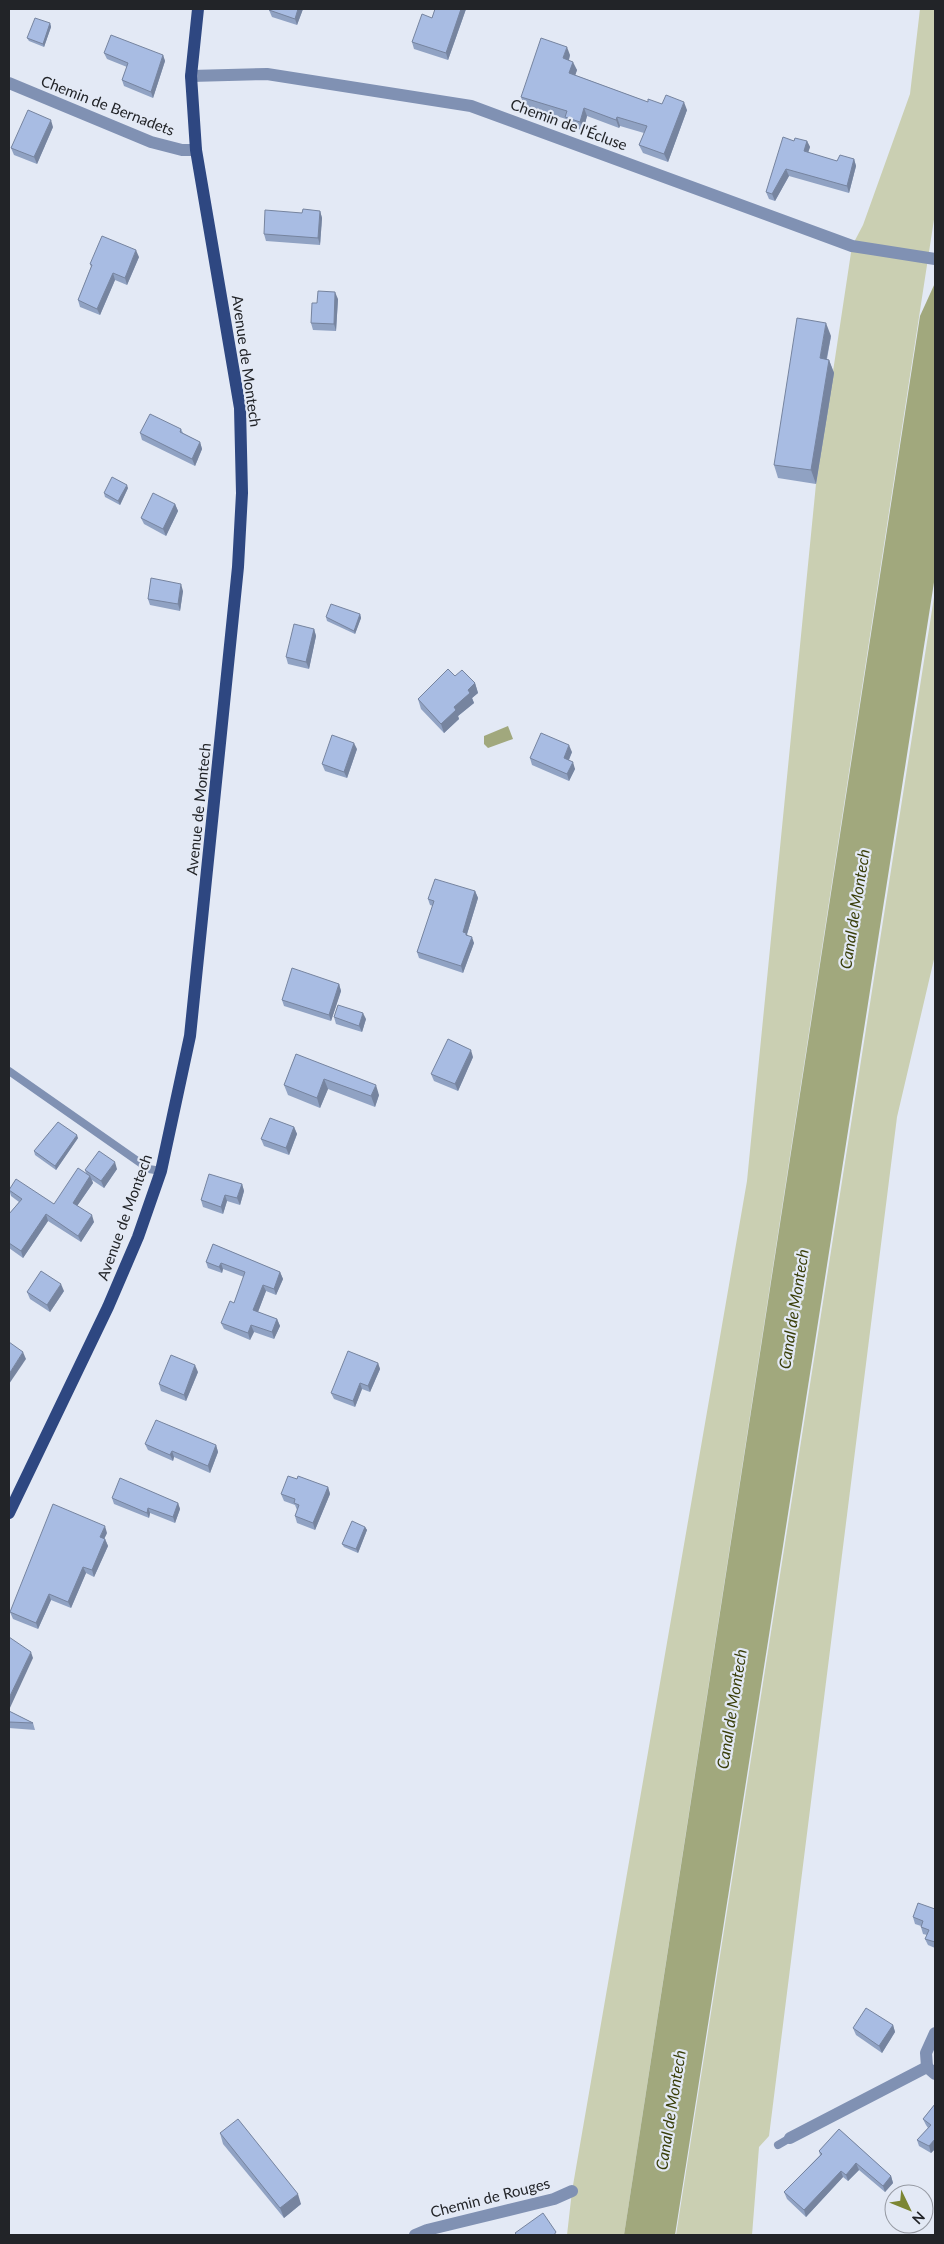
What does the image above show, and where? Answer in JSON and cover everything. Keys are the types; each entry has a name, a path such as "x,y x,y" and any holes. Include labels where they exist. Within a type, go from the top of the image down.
{"main road":[{"name":"Avenue de Montech","path":"9,1513 108,1307 138,1237 161,1172 190,1036 238,567 242,493 240,408 196,150 191,76 198,9"}],"street":[{"name":"Chemin de l'Écluse","path":"191,76 267,74 471,106 852,246 930,258"},
{"name":"Chemin de Bernadets","path":"9,83 151,142 182,150 196,150"},
{"path":"790,2138 931,2071 926,2053 935,2033"},
{"name":"Chemin de Rouges","path":"415,2235 428,2230 554,2199 572,2191"}],"lane":[{"path":"9,1071 149,1170 161,1172"},
{"path":"778,2145 790,2138"}],"shaded area":[{"path":"920,9 935,9 935,213 624,2235 567,2235 572,2191 747,1181 816,484 852,246 863,225 910,94"},
{"path":"935,591 935,955 897,1117 769,2136 759,2147 752,2235 676,2235"}],"water":[{"name":"Canal de Montech","path":"935,283 935,576 675,2235 624,2235 920,316"},
{"path":"508,726 513,739 488,748 484,744 484,736"}],"building":[{"path":"270,9 298,9 295,19"},
{"path":"435,9 461,9 446,53 412,42 422,14 432,18"},
{"path":"35,18 50,23 43,44 27,38"},
{"path":"111,35 163,55 151,92 122,80 128,63 104,53"},
{"path":"541,38 567,47 563,58 573,62 569,73 648,102 648,99 662,104 666,95 684,102 664,154 639,145 647,126 617,117 616,120 584,108 580,122 565,117 567,111 521,97"},
{"path":"28,110 51,120 34,157 11,148"},
{"path":"783,137 794,141 795,138 807,141 804,151 837,161 840,155 854,159 847,186 786,169 772,194 766,192"},
{"path":"303,209 320,211 318,238 264,234 265,210 302,213"},
{"path":"102,236 136,250 125,278 113,273 97,309 78,300"},
{"path":"318,291 335,292 334,324 311,323 312,303 317,303"},
{"path":"797,318 826,323 820,358 829,360 811,470 774,465"},
{"path":"150,414 181,429 180,432 200,442 192,459 140,433"},
{"path":"112,477 127,485 118,501 104,493"},
{"path":"153,493 175,504 163,529 141,518"},
{"path":"151,578 181,584 178,604 148,599"},
{"path":"331,604 360,614 354,631 326,617"},
{"path":"294,624 314,629 306,662 286,657"},
{"path":"448,669 455,676 462,670 475,683 468,690 470,693 454,707 456,710 441,724 418,699"},
{"path":"541,733 569,745 564,758 573,762 567,774 530,758"},
{"path":"332,735 354,743 344,772 322,764"},
{"path":"435,879 475,891 463,932 472,937 461,966 417,952 434,901 428,899"},
{"path":"292,968 339,984 329,1015 282,1000"},
{"path":"338,1005 363,1013 359,1026 334,1017"},
{"path":"448,1039 471,1050 455,1084 431,1074"},
{"path":"296,1054 376,1085 371,1096 324,1079 317,1098 284,1085"},
{"path":"270,1118 294,1127 286,1148 261,1139"},
{"path":"58,1122 77,1135 55,1166 34,1151"},
{"path":"99,1151 115,1162 101,1181 85,1170"},
{"path":"78,1168 90,1176 73,1203 92,1215 78,1236 46,1214 21,1251 9,1243 9,1214 22,1199 9,1190 16,1179 54,1204"},
{"path":"209,1174 242,1184 237,1198 225,1195 221,1207 201,1200"},
{"path":"213,1244 280,1272 274,1289 263,1285 253,1310 277,1319 272,1332 251,1325 248,1333 221,1323 230,1301 234,1303 245,1272 221,1263 219,1267 206,1262"},
{"path":"41,1271 61,1284 47,1305 27,1292"},
{"path":"9,1342 23,1352 9,1374"},
{"path":"348,1351 378,1363 368,1386 360,1383 353,1401 331,1393"},
{"path":"171,1355 195,1365 184,1395 159,1384"},
{"path":"156,1420 216,1445 208,1466 172,1451 170,1455 145,1444"},
{"path":"288,1476 297,1479 298,1476 328,1487 313,1523 295,1516 299,1505 294,1503 295,1499 281,1494"},
{"path":"120,1478 178,1503 173,1517 148,1508 147,1513 112,1498"},
{"path":"53,1504 105,1526 100,1537 105,1539 92,1570 83,1567 68,1602 49,1594 36,1623 10,1612"},
{"path":"352,1521 365,1527 356,1549 342,1544"},
{"path":"9,1637 31,1652 9,1698"},
{"path":"9,1711 33,1723 9,1722"},
{"path":"918,1903 935,1909 935,1942 925,1939 929,1930 921,1927 923,1921 913,1917"},
{"path":"866,2008 893,2025 879,2046 853,2028"},
{"path":"935,2104 935,2139 929,2146 917,2140 931,2125 923,2119"},
{"path":"238,2119 298,2194 280,2208 220,2133"},
{"path":"839,2129 891,2176 883,2186 856,2163 846,2175 841,2171 804,2210 784,2192 822,2154 819,2151"},
{"path":"543,2213 556,2232 554,2235 517,2235 515,2233"}]}
